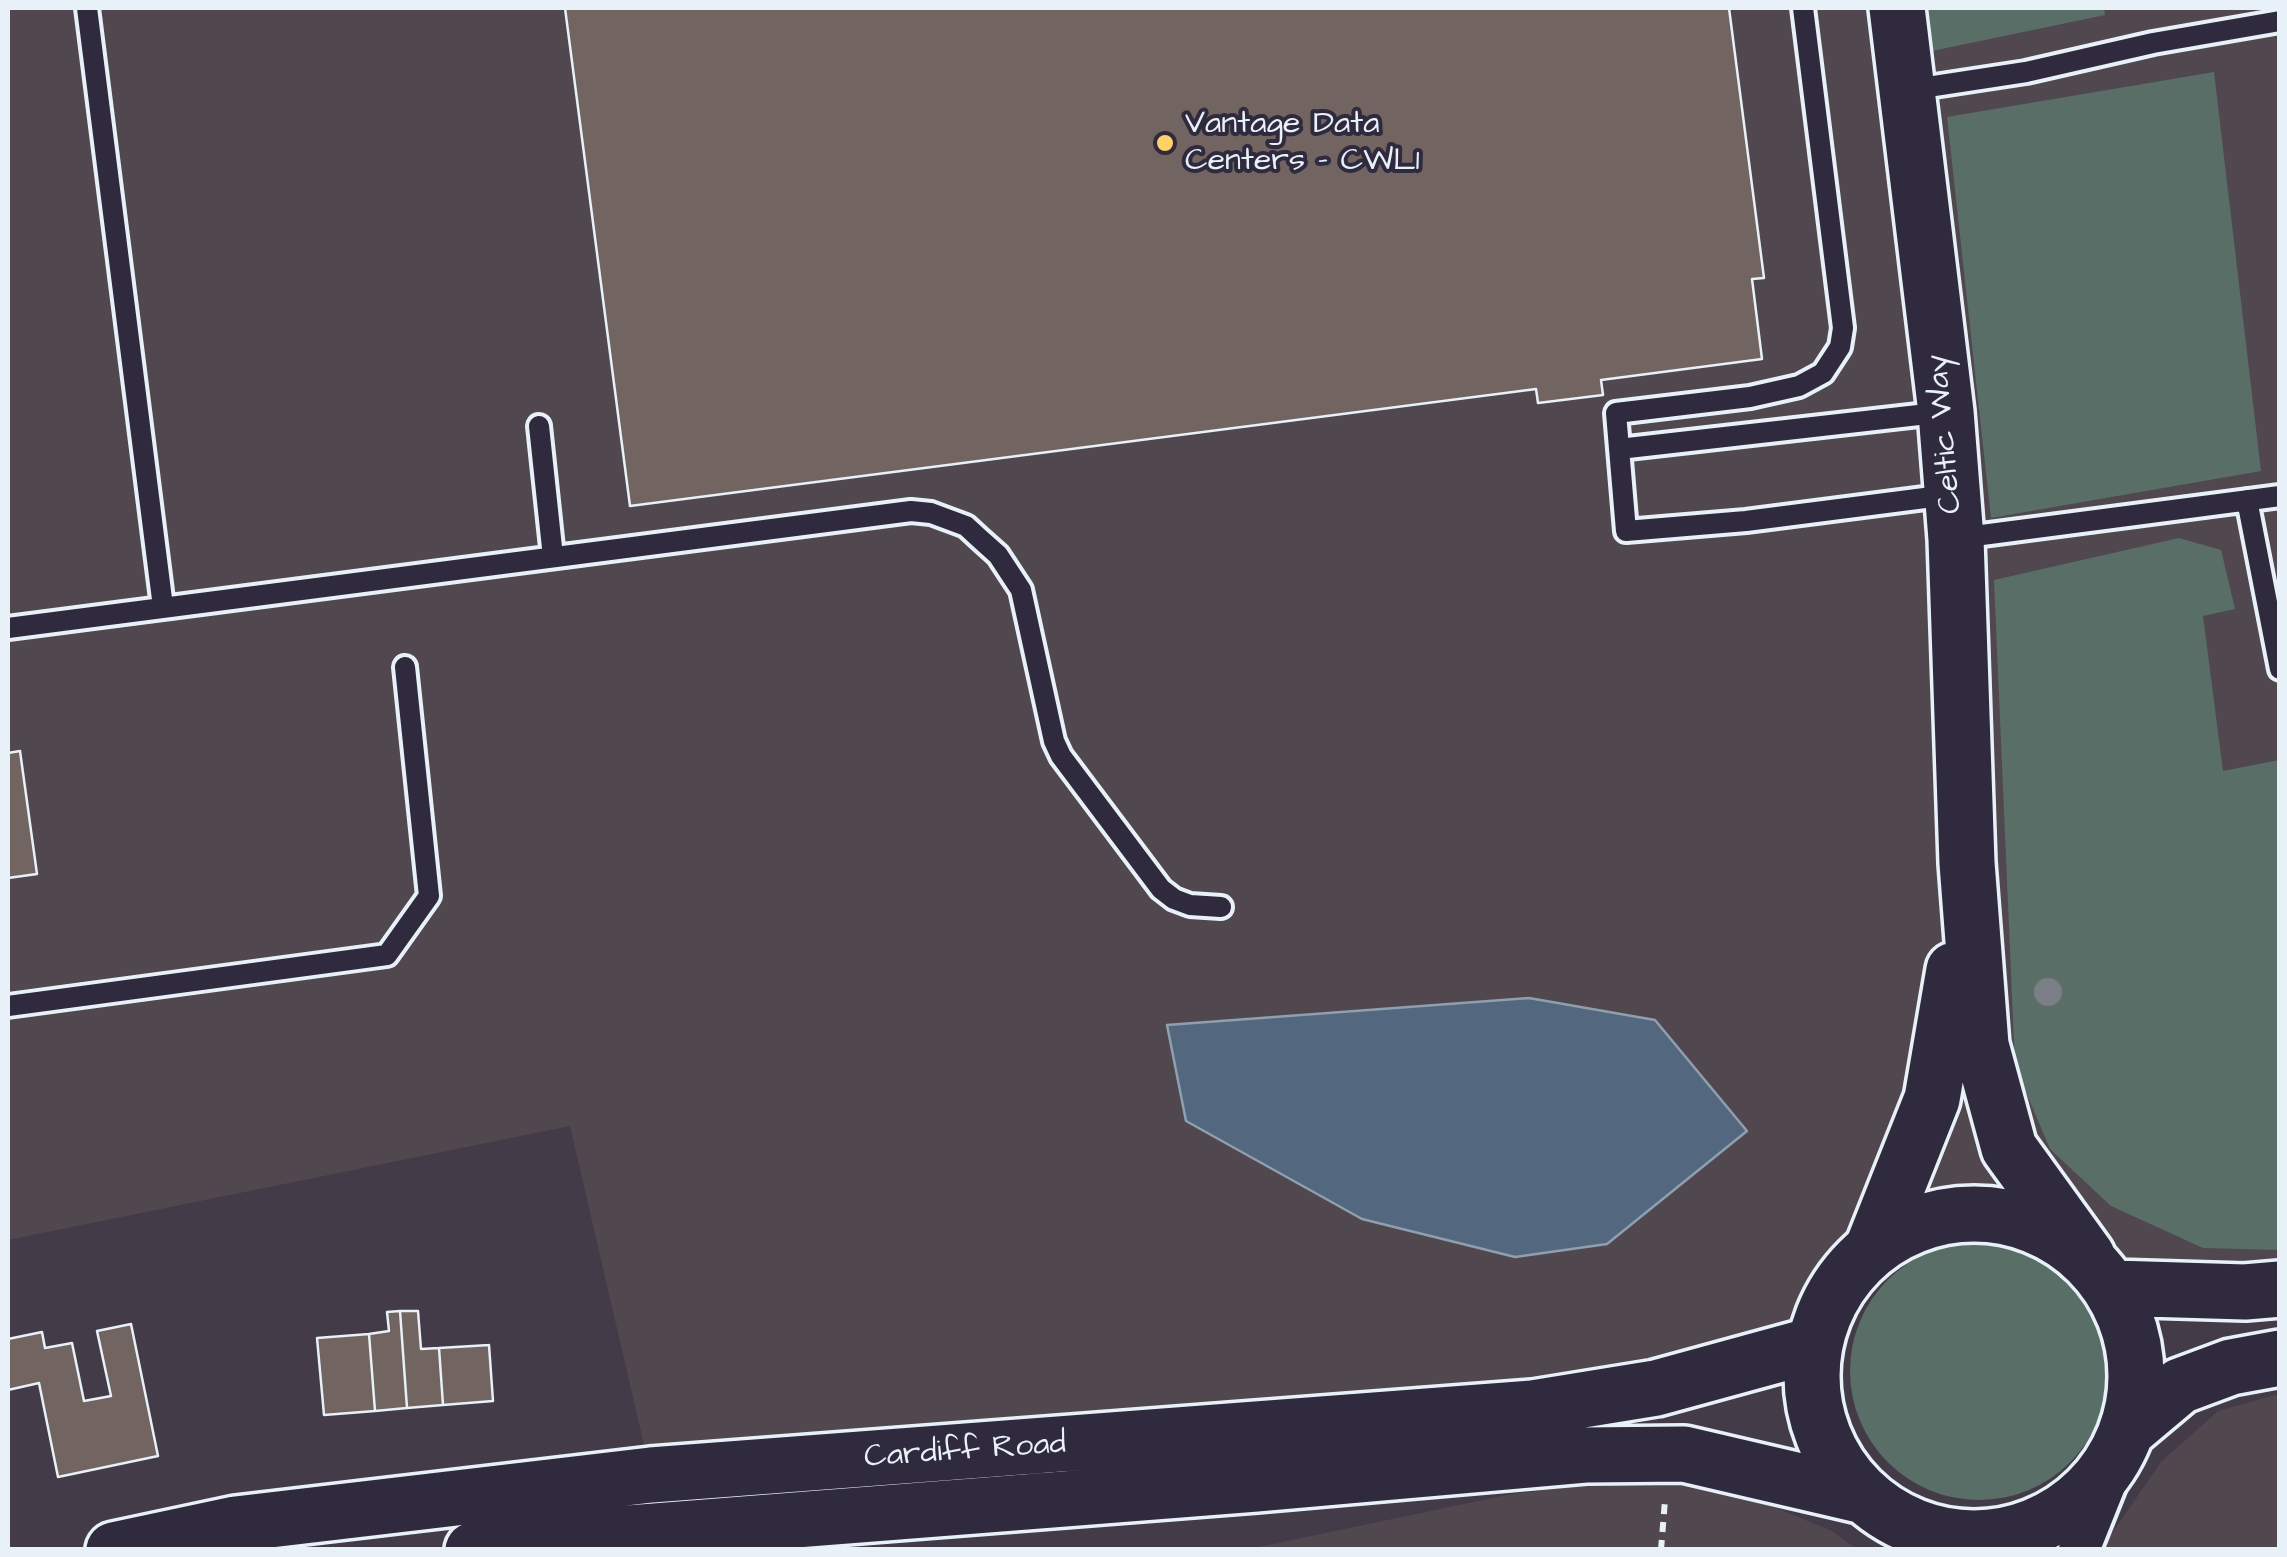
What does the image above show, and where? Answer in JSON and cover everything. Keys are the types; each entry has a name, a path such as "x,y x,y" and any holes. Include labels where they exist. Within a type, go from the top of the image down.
{"main road":[{"name":"Celtic Way","path":"1898,8 1946,412 1954,517 1966,863 1981,1045 2009,1148 2100,1272"},
{"name":"Celtic Way","path":"1874,1246 1932,1099 1963,916 1966,863"},
{"name":"Cardiff Road","path":"2100,1272 2052,1232 2012,1216 1947,1214 1874,1246 1829,1298 1813,1345 1813,1405 1832,1455 1864,1496 1919,1538 2008,1536 2066,1512 2122,1444 2180,1386 2231,1367 2280,1358"},
{"path":"2122,1444 2138,1368 2100,1272 2245,1292 2280,1289"},
{"name":"Cardiff Road","path":"114,1550 236,1524 650,1474 1534,1408 1656,1388 1813,1345"},
{"name":"Cardiff Road","path":"473,1550 559,1539 1584,1454 1684,1454 1864,1496"}],"street":[{"path":"2079,1550 2122,1444"}],"lane":[{"path":"87,8 163,607"},
{"path":"1803,8 1843,328 1840,347 1823,373 1799,386 1750,398 1616,413 1626,531 1746,521 1954,517 2280,496"},
{"path":"1908,90 2026,72 2280,21"},
{"path":"1620,449 1946,412"},
{"path":"539,426 553,557"},
{"path":"2247,500 2280,669"},
{"path":"8,628 911,511 931,513 966,526 998,554 1021,590 1060,756 1162,889 1190,905 1221,906"},
{"path":"8,1006 387,956 430,896 405,668"}],"shaded area":[{"path":"8,8 2279,8 2279,1289 2113,1288 2052,1231 2011,1216 1947,1213 1874,1245 1829,1298 1813,1345 1656,1388 651,1475 570,1126 8,1240"},
{"path":"2279,1394 2279,1549 2084,1550 2104,1545 2161,1462 2218,1411"},
{"path":"1603,1482 1685,1482 1755,1499 1832,1531 1857,1549 1244,1550 1507,1495"}],"green space":[{"path":"1926,8 2104,8 2105,15 1932,51"},
{"path":"2214,72 2261,471 1991,518 1947,117"},
{"path":"2179,538 2221,550 2235,609 2203,616 2223,771 2279,760 2279,1250 2203,1248 2111,1206 2050,1149 2015,1066 1994,580"},
{"path":"1979,1242 2004,1244 2028,1252 2070,1280 2098,1322 2106,1346 2106,1396 2098,1420 2070,1462 2028,1490 2004,1498 1979,1500 1954,1498 1930,1490 1888,1462 1860,1420 1852,1396 1850,1371 1852,1346 1860,1322 1888,1280 1930,1252 1954,1244"}],"water":[{"path":"1529,998 1655,1020 1747,1131 1607,1244 1515,1257 1362,1219 1186,1121 1167,1025"}],"building":[{"name":"Vantage Data Centers - CWL1","path":"565,8 1729,8 1764,278 1752,279 1762,359 1601,380 1603,395 1538,403 1536,389 630,506"},
{"path":"20,751 37,874 8,878 8,753"},
{"path":"400,1311 418,1311 421,1349 439,1348 443,1405 407,1408"},
{"path":"400,1311 407,1408 375,1411 369,1334 389,1331 387,1312"},
{"path":"131,1324 158,1456 58,1477 39,1383 8,1390 8,1339 42,1332 45,1348 72,1343 84,1401 111,1396 97,1331"},
{"path":"369,1334 375,1411 324,1415 317,1338"},
{"path":"489,1345 493,1401 443,1405 439,1348"}],"place":[{"name":"Vantage Data Centers - CWL1","path":"1165,143"}]}
